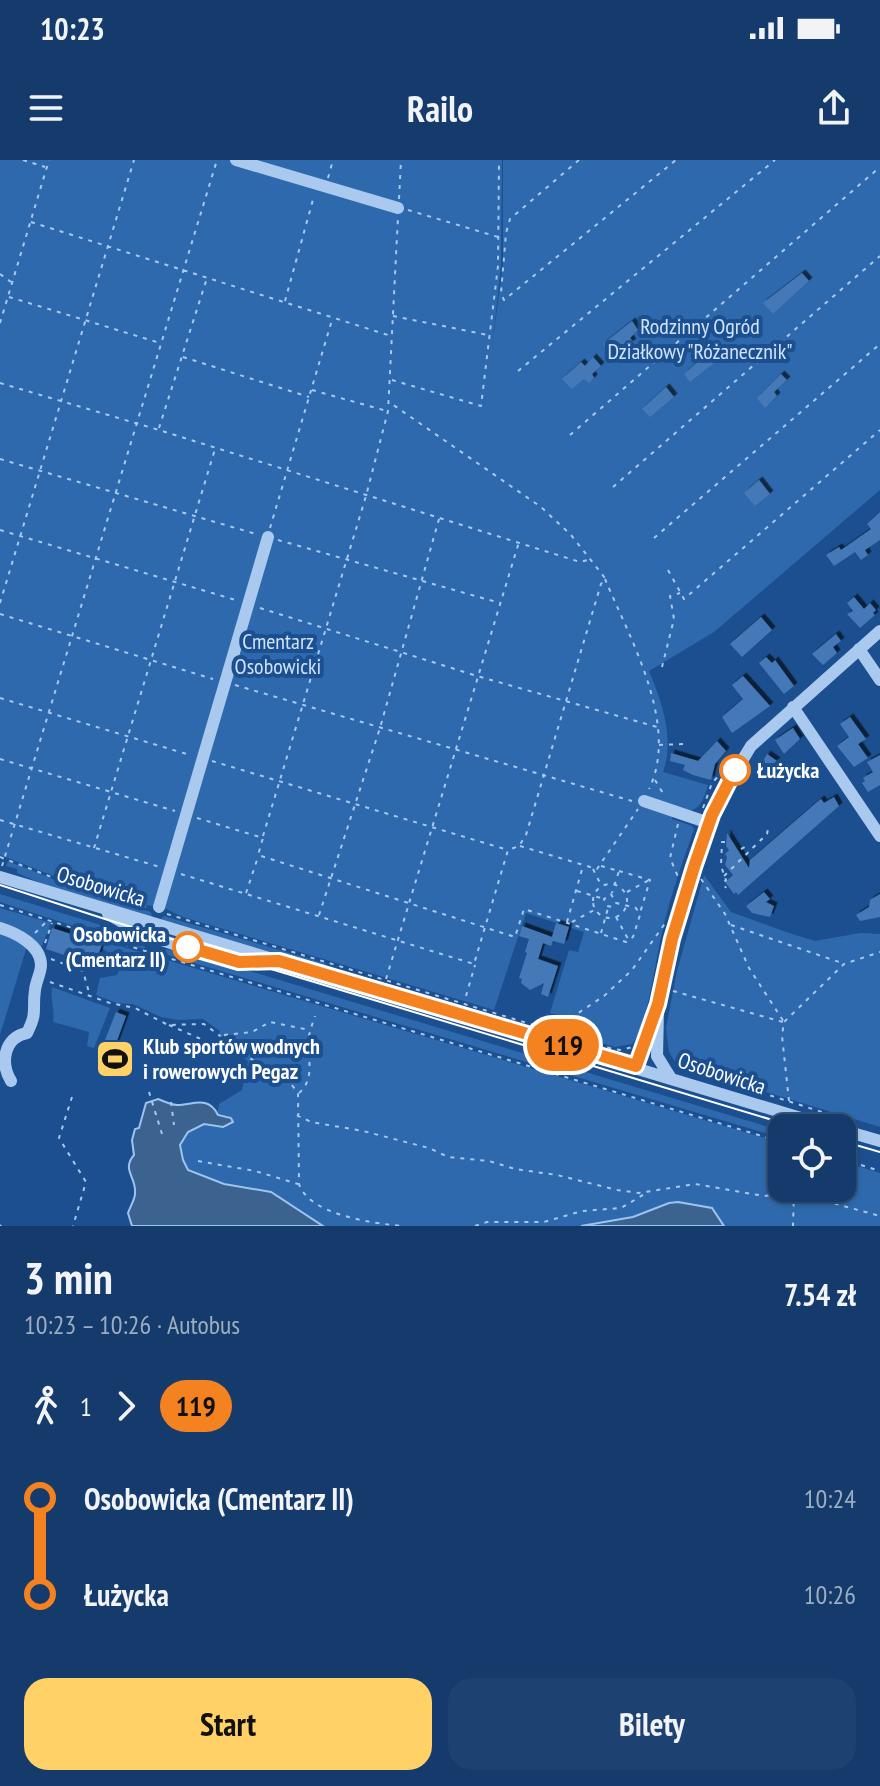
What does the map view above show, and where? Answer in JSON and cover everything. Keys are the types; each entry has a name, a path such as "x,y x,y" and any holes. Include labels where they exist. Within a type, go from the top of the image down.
{"street":[{"path":"236,160 398,208"},
{"path":"159,907 268,537"},
{"path":"636,1066 658,1004 672,939 720,797 751,746 880,631"},
{"path":"859,649 880,680"},
{"path":"793,707 880,836"},
{"path":"644,801 709,823"},
{"name":"Osobowicka","path":"2,870 92,904 789,1114"},
{"path":"0,928 10,931 35,950 41,964 34,997 36,1014 27,1033 17,1035 11,1041 3,1059 5,1072 11,1081"},
{"path":"658,1004 663,1058 670,1077"},
{"path":"636,1066 663,1058"},
{"path":"856,1130 880,1141"}],"path":[{"path":"23,160 47,167"},
{"path":"0,323 49,160"},
{"path":"0,603 134,160"},
{"path":"2,870 217,160"},
{"path":"285,303 321,186 333,160"},
{"path":"246,894 347,561 388,411 401,160"},
{"path":"391,379 481,406 498,266 499,160"},
{"path":"579,160 510,219 501,293 504,300 676,160"},
{"path":"518,371 775,160"},
{"path":"570,435 880,167"},
{"path":"398,208 499,237"},
{"path":"31,222 392,336"},
{"path":"613,487 880,256"},
{"path":"0,274 12,282"},
{"path":"159,430 207,277"},
{"path":"8,297 162,343"},
{"path":"393,316 490,335"},
{"path":"268,537 332,318"},
{"path":"654,538 880,344"},
{"path":"182,357 309,397"},
{"path":"0,383 580,562 590,559"},
{"path":"311,390 388,411"},
{"path":"389,402 541,507 571,535 605,578 655,702 658,745 654,779 644,801"},
{"path":"668,570 684,599 880,430"},
{"path":"94,848 215,448"},
{"path":"0,459 500,603"},
{"path":"319,916 380,728 439,517"},
{"path":"0,530 477,676 657,727"},
{"path":"385,980 519,542"},
{"path":"519,846 526,835 605,578"},
{"path":"662,667 674,619 670,596 681,593"},
{"path":"0,614 641,804 597,869 519,846 508,850 0,698"},
{"path":"658,745 683,744"},
{"path":"0,759 263,838"},
{"path":"679,879 670,858 680,815"},
{"path":"0,820 474,964"},
{"path":"724,876 767,834 768,829"},
{"path":"725,842 722,842 721,857 726,888"},
{"path":"741,849 745,847 750,852"},
{"path":"466,996 508,850"},
{"path":"258,855 515,937 524,909 626,942 633,937 650,880"},
{"path":"0,857 90,892 613,1049 630,1049 635,1044"},
{"path":"567,922 583,865"},
{"path":"599,866 650,880"},
{"path":"592,868 602,886"},
{"path":"604,899 611,894 619,871"},
{"path":"697,892 701,878 730,925 749,968 784,1022"},
{"path":"626,893 650,880"},
{"path":"615,884 626,893 627,906 616,917 606,917 595,909 594,896 602,886 615,884"},
{"path":"576,890 604,899 608,907 600,934"},
{"path":"611,894 616,903"},
{"path":"608,907 616,903 636,908 640,915"},
{"path":"0,905 768,1138"},
{"path":"572,923 595,909"},
{"path":"616,917 629,940"},
{"path":"47,937 50,921"},
{"path":"50,921 38,927 35,950 83,971 90,996"},
{"path":"567,1027 569,1019 604,996 632,970 666,922"},
{"path":"730,925 844,964"},
{"path":"145,951 146,945"},
{"path":"789,1101 782,1036 784,1022 844,964 880,952"},
{"path":"57,985 135,1008 203,1040 241,1050"},
{"path":"671,990 784,1022"},
{"path":"298,1093 306,1086 309,1076 310,1030 315,1016"},
{"path":"222,1035 252,1032 270,1022 310,1030"},
{"path":"168,1025 204,1024 262,1067 288,1080 298,1093 299,1184 306,1196 341,1215 401,1226"},
{"path":"663,1058 700,1075 789,1101 820,1114"},
{"path":"149,1092 162,1134"},
{"path":"72,1097 59,1138 86,1182 73,1226"},
{"path":"171,1102 174,1125"},
{"path":"297,1115 311,1122 363,1131 429,1148 448,1157 489,1161 617,1190 649,1191 695,1184 768,1195"},
{"path":"198,1161 266,1173 299,1184"},
{"path":"856,1165 880,1171"},
{"path":"475,1226 496,1222 544,1222 582,1211 621,1208 649,1191"},
{"path":"793,1226 794,1202"},
{"path":"829,1202 880,1216"}],"green space":[{"name":"Cmentarz Osobowicki","path":"0,160 502,160 501,267 492,347 503,264 503,160 880,160 880,490 714,632 649,671 667,734 663,772 708,785 697,807 674,813 672,819 694,829 667,912 643,1021 632,1044 615,1047 586,1038 590,1024 550,1013 569,950 578,952 584,932 526,913 494,1010 183,917 162,907 135,904 90,890 0,855"},
{"path":"8,861 90,894 151,912 152,918 45,885 6,866"},
{"path":"704,875 731,912 789,933 815,941 860,933 880,934 880,1127 856,1120 856,1114 838,1114 675,1062 669,1052 666,1028 677,971"},
{"path":"0,894 146,939 144,949 0,902"},
{"path":"0,908 51,923 41,948 0,923"},
{"path":"164,916 327,964 319,968 160,920"},
{"path":"0,932 27,946 0,1035"},
{"path":"103,941 768,1139 768,1202 856,1202 856,1165 880,1173 880,1226 724,1226 712,1208 669,1203 633,1217 581,1226 323,1226 271,1192 224,1184 188,1170 180,1145 188,1132 204,1124 223,1127 232,1122 217,1115 219,1104 242,1090 248,1061 217,1043 220,1031 203,1019 161,1017 133,1004 117,1003 96,995 100,978 117,975 119,970 113,962 114,955 101,948"},
{"path":"166,949 243,969 768,1127 768,1134 164,954"},
{"path":"52,987 110,1008 94,1048 87,1046 89,1032 53,1022"}],"shaded area":[{"path":"158,1099 175,1105 205,1103 218,1115 231,1118 233,1122 223,1127 204,1124 188,1132 180,1145 188,1170 224,1184 271,1192 323,1226 132,1226 128,1213 135,1194 129,1169 134,1155 132,1140 146,1103"},
{"path":"678,1202 712,1208 724,1226 581,1226 633,1217"}],"building":[{"path":"802,273 809,281 773,314 763,303"},
{"path":"632,321 638,330 630,338 633,342 612,356 603,344"},
{"path":"710,351 718,360 690,382 684,374"},
{"path":"593,357 601,366 592,374 594,378 589,383 584,379 572,389 562,379 581,362 585,366"},
{"path":"781,374 787,380 774,392 777,396 765,408 757,398"},
{"path":"666,387 674,397 650,417 642,409"},
{"path":"759,480 770,494 755,506 744,493"},
{"path":"880,512 880,540 865,550 868,555 861,560 855,552 834,566 826,555 839,547 841,550 871,529 867,524"},
{"path":"854,597 864,609 870,603 876,610 875,615 860,628 847,614 853,611 847,603"},
{"path":"761,617 772,630 742,657 730,644"},
{"path":"836,634 841,641 833,647 837,653 823,665 812,654"},
{"path":"766,657 772,663 775,660 794,686 784,694 759,663"},
{"path":"743,676 770,706 732,733 722,717 743,699 732,685"},
{"path":"850,717 866,739 858,744 868,758 854,767 837,746 849,737 840,724"},
{"path":"793,728 800,739 784,754 775,740"},
{"path":"717,741 726,751 715,764 711,780 693,775 683,770 685,765 670,761 671,753 698,761"},
{"path":"767,754 777,761 773,764 782,776 772,783 757,772"},
{"path":"880,755 880,785 868,792 862,783 865,781 863,778 873,772 867,762"},
{"path":"834,797 839,806 738,895 736,892 734,894 725,882 733,875 725,865 725,854 729,850 726,846 727,833 749,868 750,860 816,803 821,799 824,803"},
{"path":"764,892 770,899 766,902 774,906 770,917 752,913 746,906"},
{"path":"880,894 880,917 860,921 856,915 869,907 870,900"},
{"path":"556,923 569,927 564,944 553,941 551,946 543,943 538,959 558,966 548,997 541,994 544,983 530,990 521,983 522,979 519,978 529,939 519,936 522,926 552,937"},
{"path":"52,928 102,944 95,965 46,949"},
{"path":"116,1012 126,1016 114,1049 103,1045"}],"tram line":[{"path":"0,885 768,1119"},
{"path":"856,1145 880,1152"}],"bus line":[{"name":"119","path":"188,947 239,962 279,961 636,1066 658,1004 672,939 694,867 712,815 735,770"}],"place":[{"name":"Łużycka","path":"735,770"},
{"name":"Osobowicka (Cmentarz II)","path":"188,947"},
{"name":"Klub sportów wodnych i rowerowych Pegaz","path":"115,1059"}],"park label":[{"name":"Rodzinny Ogród Działkowy \"Różanecznik\"","path":"700,338"}]}
